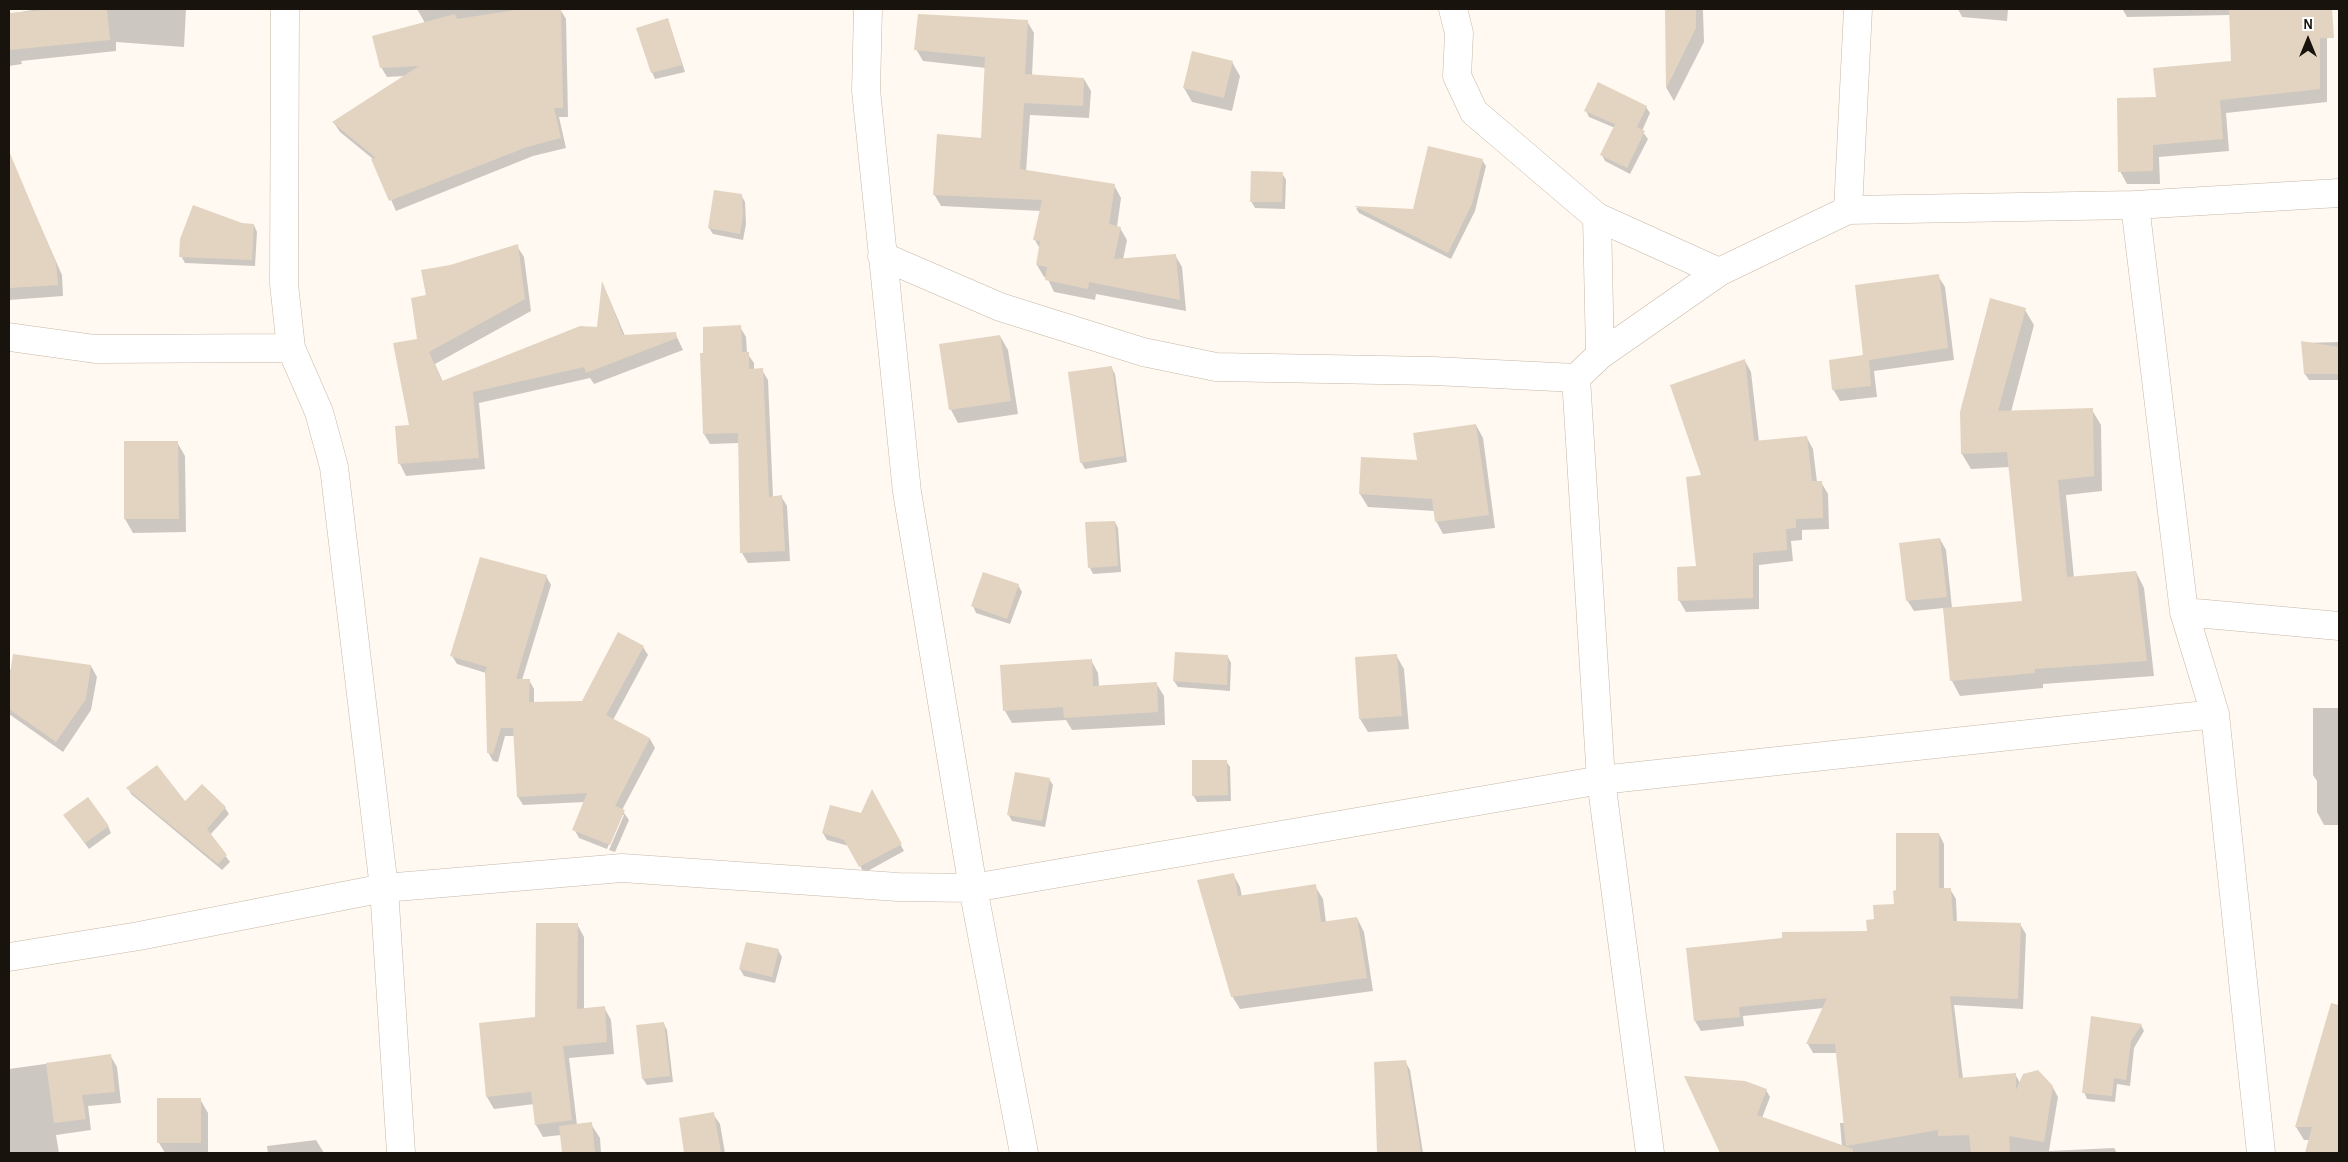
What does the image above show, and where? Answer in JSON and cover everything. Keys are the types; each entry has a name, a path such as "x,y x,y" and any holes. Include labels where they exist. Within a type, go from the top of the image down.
{"street":[{"path":"285,9 284,284 291,348 319,412 334,467 384,888 401,1153"},
{"path":"868,9 866,90 907,492 973,888 1024,1153"},
{"path":"1453,9 1459,33 1457,76 1474,112 1597,217 1719,272"},
{"path":"1848,210 1858,9"},
{"path":"882,256 1000,307 1143,352 1216,367 1434,371 1576,378 1600,355 1719,272 1848,210 2135,205 2339,193"},
{"path":"2135,205 2184,612 2215,714 2261,1153"},
{"path":"1597,217 1600,355"},
{"path":"9,337 95,349 291,348"},
{"path":"1576,378 1601,780 1650,1153"},
{"path":"2184,612 2339,626"},
{"path":"9,956 138,936 384,888 622,868 898,887 973,888 1601,780 2215,714"}],"building":[{"path":"55,9 107,9 110,40 9,50 9,13"},
{"path":"522,9 561,9 563,108 554,108 561,138 527,147 389,201 371,159 376,158 332,122 419,66 380,68 372,36 455,14 457,19"},
{"path":"1665,9 1696,9 1696,28 1666,89"},
{"path":"2229,9 2332,9 2334,38 2320,38 2320,89 2220,100 2223,139 2153,145 2153,171 2118,172 2117,98 2156,97 2153,68 2231,61"},
{"path":"918,14 1028,20 1025,74 1084,78 1083,106 1024,103 1020,169 1115,184 1109,224 1121,227 1114,259 1176,254 1180,300 1089,282 1088,289 1045,280 1047,267 1036,265 1040,241 1033,240 1042,200 933,195 937,134 981,138 985,57 914,50"},
{"path":"668,18 682,65 651,73 636,28"},
{"path":"1192,51 1233,61 1224,98 1183,88"},
{"path":"1598,82 1647,106 1637,127 1645,131 1627,168 1600,155 1615,124 1584,111"},
{"path":"1428,146 1483,159 1472,204 1448,253 1354,206 1413,209"},
{"path":"9,151 56,263 58,285 9,288"},
{"path":"1251,171 1283,172 1282,202 1250,202"},
{"path":"714,190 742,194 743,216 740,234 708,228"},
{"path":"193,205 242,223 254,224 252,260 179,257 180,239"},
{"path":"518,244 525,299 429,352 442,381 580,326 597,327 602,281 623,335 676,332 677,338 586,373 584,367 473,392 479,458 398,464 395,426 409,425 393,343 417,339 411,298 426,295 421,270 450,265"},
{"path":"1939,274 1948,348 1869,360 1871,386 1832,390 1829,360 1863,355 1855,285"},
{"path":"1990,298 2026,308 1998,411 2093,408 2094,476 2058,480 2067,577 2136,571 2147,661 2035,669 2035,673 1950,681 1943,608 2022,601 2007,452 1961,454 1960,412"},
{"path":"741,325 742,352 749,352 749,369 763,368 769,497 782,495 785,551 740,553 738,433 703,434 700,353 703,353 703,327"},
{"path":"1000,335 1011,401 949,410 939,344"},
{"path":"2301,341 2339,347 2339,374 2304,374"},
{"path":"1745,359 1754,441 1807,436 1812,481 1822,481 1823,518 1796,519 1796,528 1786,529 1787,550 1753,553 1753,598 1678,601 1677,567 1696,566 1686,477 1701,475 1670,385"},
{"path":"1112,366 1124,456 1080,463 1068,372"},
{"path":"1476,424 1489,515 1435,522 1432,499 1359,494 1361,457 1417,460 1413,433"},
{"path":"124,441 178,441 179,519 124,519"},
{"path":"1115,521 1118,566 1088,568 1085,522"},
{"path":"1940,538 1947,597 1906,601 1899,543"},
{"path":"480,557 547,575 516,679 530,679 529,702 582,701 618,632 644,646 606,715 650,738 615,806 625,810 610,845 572,830 587,793 517,797 513,728 501,728 493,754 487,753 485,672 487,667 450,656"},
{"path":"983,572 1019,584 1007,619 971,606"},
{"path":"1175,652 1228,655 1227,685 1173,681"},
{"path":"13,654 91,665 86,699 56,742 9,709 9,680"},
{"path":"1397,654 1402,716 1359,719 1355,657"},
{"path":"1092,659 1093,686 1157,682 1158,712 1064,718 1063,707 1003,711 1000,665"},
{"path":"1192,760 1227,760 1228,795 1192,796"},
{"path":"157,765 185,801 202,784 226,807 207,829 227,855 218,864 126,788"},
{"path":"1015,772 1050,778 1042,821 1007,815"},
{"path":"872,789 902,844 859,867 844,840 822,833 830,805 861,813"},
{"path":"88,797 109,826 85,843 63,815"},
{"path":"1896,833 1939,833 1939,888 1951,888 1953,921 2021,923 2018,999 1950,996 1959,1078 2016,1073 2016,1090 2023,1074 2038,1070 2053,1086 2044,1142 2009,1136 2010,1153 1971,1153 1969,1135 1938,1136 1938,1130 1846,1146 1835,1044 1806,1044 1827,998 1739,1007 1740,1017 1694,1021 1686,948 1782,938 1782,932 1867,931 1866,920 1874,919 1873,905 1894,904 1893,891 1896,890"},
{"path":"1234,873 1238,896 1316,884 1321,922 1357,917 1367,978 1231,997 1197,880"},
{"path":"536,923 578,923 577,1009 605,1006 607,1042 563,1046 572,1120 535,1125 531,1092 486,1097 479,1023 535,1017"},
{"path":"746,942 779,949 772,977 739,969"},
{"path":"2331,1003 2339,1005 2339,1153 2305,1153 2312,1127 2295,1127"},
{"path":"2091,1016 2142,1024 2131,1041 2126,1080 2114,1078 2112,1096 2082,1093"},
{"path":"664,1022 670,1076 642,1079 636,1025"},
{"path":"111,1054 115,1092 82,1095 86,1119 54,1123 46,1063"},
{"path":"1406,1060 1421,1153 1377,1153 1374,1062"},
{"path":"1684,1076 1745,1081 1767,1089 1757,1115 1853,1149 1853,1153 1720,1153"},
{"path":"157,1098 201,1098 201,1143 157,1143"},
{"path":"714,1112 721,1153 684,1153 679,1118"},
{"path":"592,1122 595,1153 562,1153 559,1126"}]}
